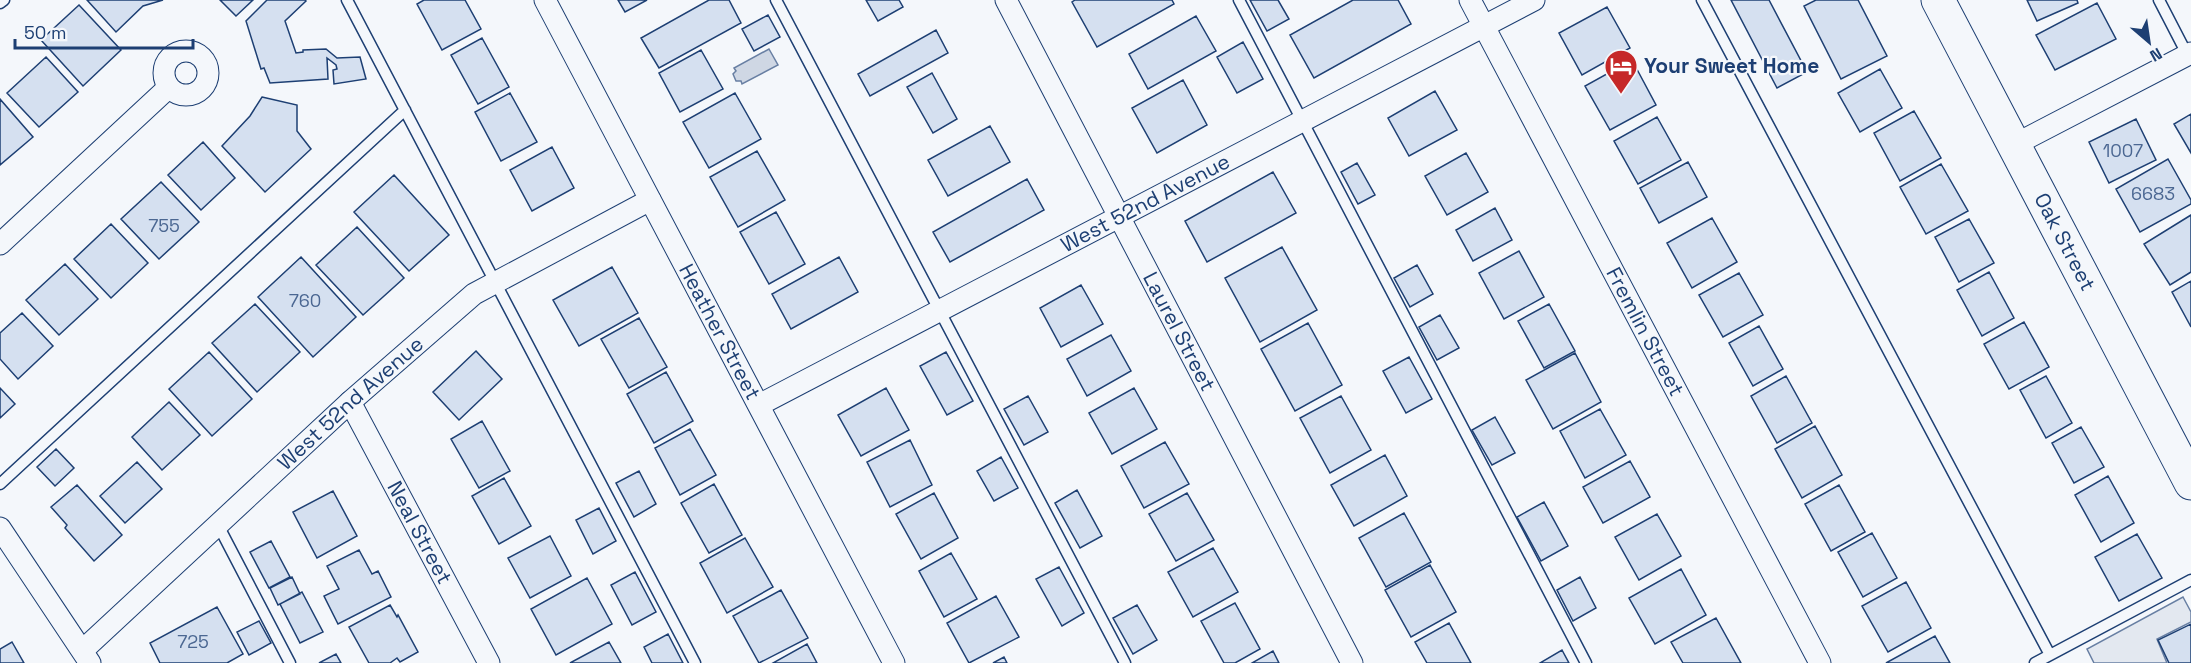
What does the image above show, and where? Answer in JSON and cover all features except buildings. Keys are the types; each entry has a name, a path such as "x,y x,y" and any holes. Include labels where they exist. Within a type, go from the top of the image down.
{"main road":[{"name":"Oak Street","path":"1938,0 2187,466"}],"street":[{"name":"Heather Street","path":"545,0 894,663"},
{"name":"Laurel Street","path":"1006,0 1352,663"},
{"name":"Fremlin Street","path":"1470,0 1820,663"},
{"name":"West 52nd Avenue","path":"759,405 1534,0"},
{"path":"2014,145 2190,57"},
{"path":"0,244 168,88"},
{"name":"West 52nd Avenue","path":"87,656 218,525 350,402 474,294 650,200"},
{"name":"Neal Street","path":"350,402 489,663"},
{"path":"0,528 87,656"}],"lane":[{"path":"0,3 4,0"},
{"path":"347,0 695,663"},
{"path":"776,0 1125,663"},
{"path":"1239,0 1586,663"},
{"path":"1702,0 2050,655"},
{"path":"2159,0 2190,57"},
{"path":"0,484 405,110"},
{"path":"218,525 290,663"},
{"path":"2035,663 2191,580"}],"shaded area":[{"path":"769,49 778,65 742,84 741,81 736,81 733,74 736,71 734,68"},
{"path":"2183,597 2191,612 2191,622 2157,639 2167,663 2094,663 2087,649"}],"place":[{"name":"Your Sweet Home","path":"1621,95"}]}
